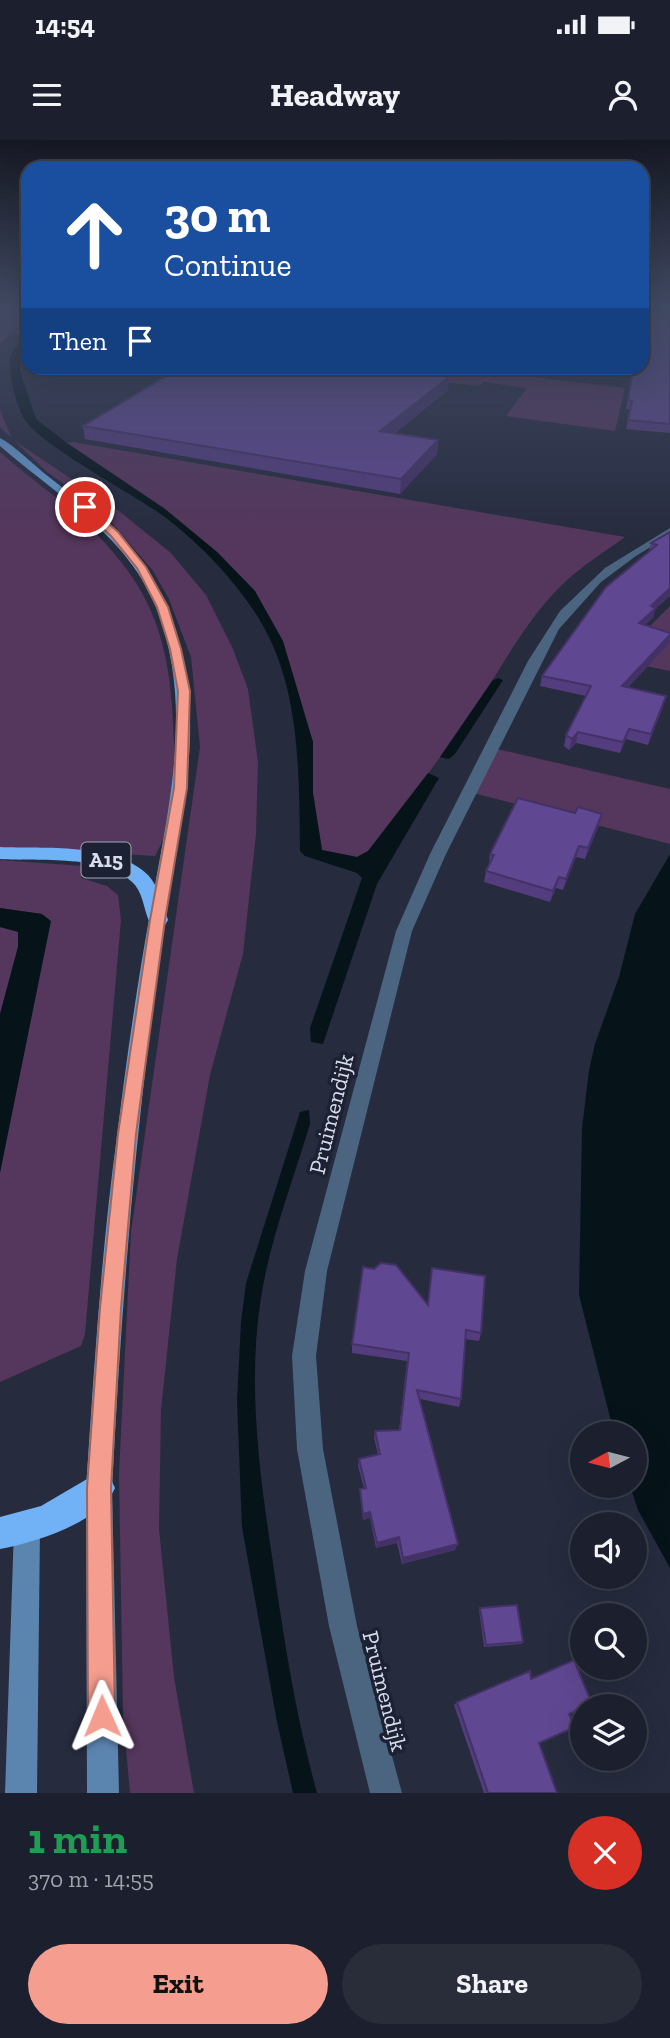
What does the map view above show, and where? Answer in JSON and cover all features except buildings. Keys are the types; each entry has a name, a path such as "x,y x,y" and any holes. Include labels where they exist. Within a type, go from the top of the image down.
{"highway":[{"name":"A15","path":"0,853 91,858 123,865 143,882 158,920"},
{"path":"14,1531 77,1504 99,1488"}],"main road":[{"path":"0,441 85,507 115,534 141,567 162,607 176,649 184,691 181,788 158,920 120,1194 99,1488 103,1793"},
{"path":"14,1531 21,1793"}],"street":[{"name":"Pruimendijk","path":"386,1793 343,1626 310,1449 304,1356 316,1271 404,930 425,879 527,677 574,601 602,573 633,551 670,531"}],"shaded area":[{"path":"13,384 24,384 36,419 165,509 217,552 255,591 283,641 313,742 313,793 322,850 357,857 368,851 428,773 439,778 377,884 323,1044 311,1042 310,1028 362,878 357,873 305,856 300,851 298,760 294,729 282,669 271,641 256,614 215,562 166,518 47,441 23,417"},
{"path":"378,384 395,384 358,402"},
{"path":"499,384 593,384 625,388 615,431 506,416 527,388"},
{"path":"0,410 12,438 0,427"},
{"path":"14,440 119,511 171,553 206,595 233,649 248,689 258,762 256,834 243,954 210,1075 177,1259 161,1410 159,1529 174,1677 194,1793 130,1793 123,1716 119,1473 131,1232 200,747 191,657 169,599 153,571 113,524 84,498 46,471"},
{"path":"67,443 625,537 561,586 534,616 432,768 368,851 357,857 322,850 313,793 313,742 255,591 217,552 165,509"},
{"path":"0,452 72,511 107,545 143,594 155,620 169,675 174,756 170,816 155,856 0,847"},
{"path":"670,606 670,671 616,660"},
{"path":"498,678 503,680 455,754 449,759 440,757 492,681"},
{"path":"497,749 670,789 670,844 473,793"},
{"path":"670,854 670,1568 647,1526 647,1512 639,1512 634,1498 648,1498 648,1421 611,1421 579,1295 582,1129 589,1070 595,1044 619,977 635,914"},
{"path":"0,860 84,866 81,878 107,886 118,895 121,920 85,1334 81,1346 0,1382 0,1173 42,914 0,908"},
{"path":"0,908 42,914 51,921 0,1173 0,1014 18,947 18,932 0,927"},
{"path":"0,927 18,931 18,947 0,1014"},
{"path":"309,1110 310,1124 265,1276 255,1364 257,1431 268,1530 291,1679 317,1793 293,1793 277,1722 242,1527 237,1401 246,1283 300,1112"}],"route":[{"path":"85,507 115,534 141,567 162,607 176,649 184,691 181,788 158,920 120,1194 99,1488 102,1716"}]}
